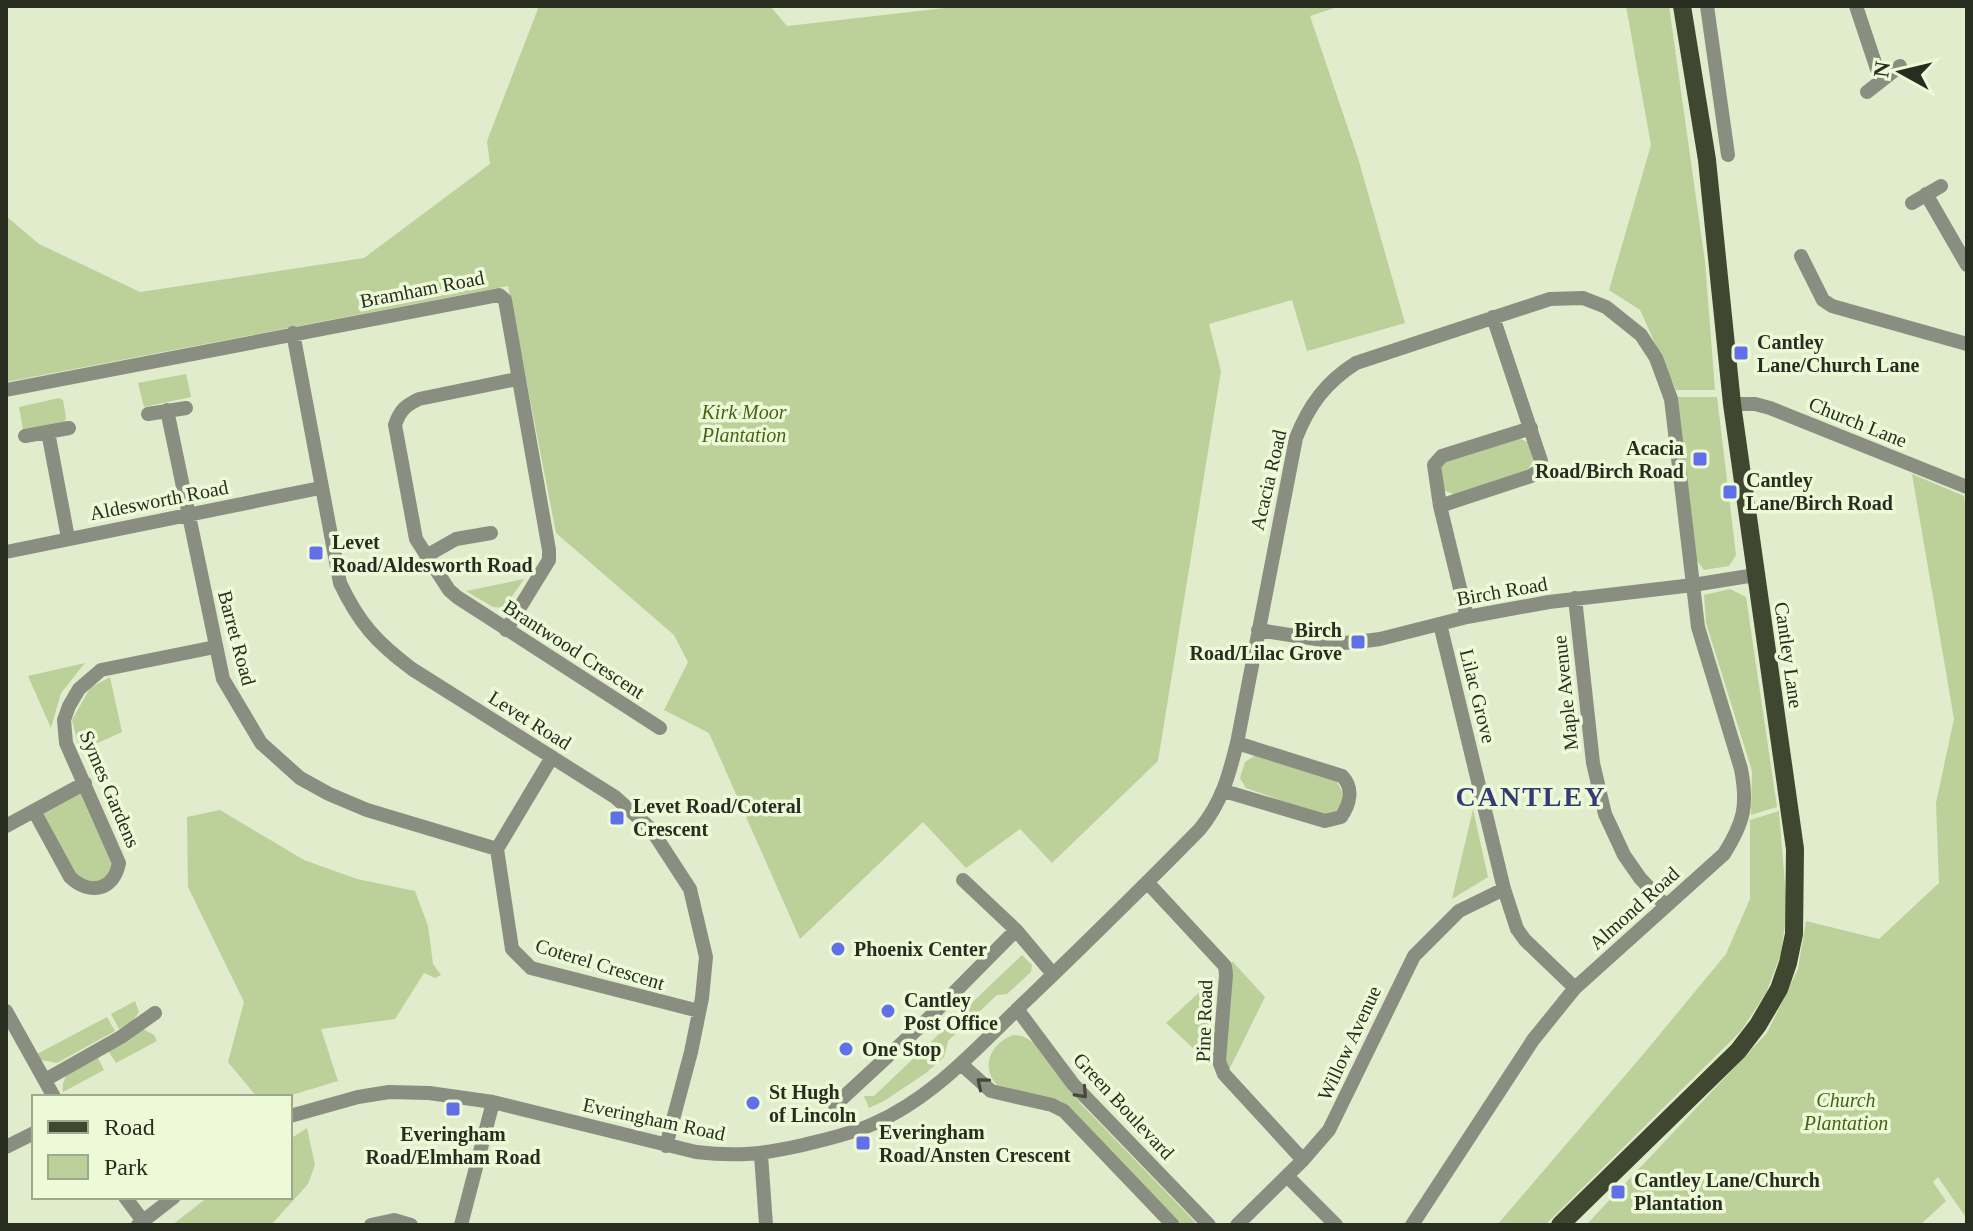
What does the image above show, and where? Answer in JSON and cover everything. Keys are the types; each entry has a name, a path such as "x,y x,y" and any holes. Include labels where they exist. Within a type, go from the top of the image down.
{"main road":[{"name":"Cantley Lane","path":"1560,1225 1738,1051 1779,989 1794,934 1795,849 1732,404 1707,160 1682,6"}],"street":[{"path":"1707,6 1728,155"},
{"path":"1856,6 1881,81"},
{"path":"1867,92 1900,66"},
{"path":"1912,203 1941,186"},
{"path":"1926,194 1967,265"},
{"path":"1801,256 1823,300 1832,306 1967,344"},
{"name":"Bramham Road","path":"6,390 499,295 505,300 549,550 549,560 506,630"},
{"name":"Acacia Road","path":"1017,1009 1200,829 1224,791 1237,743 1296,438 1306,414 1336,375 1356,363 1550,299 1583,298 1621,317 1641,335 1656,358 1671,399 1693,585"},
{"path":"1440,506 1531,476 1538,471 1541,461 1493,317"},
{"name":"Levet Road","path":"293,333 340,583 369,633 412,669 615,797 651,829 690,889 706,957 699,1011 666,1146"},
{"name":"Brantwood Crescent","path":"517,379 419,399 406,405 398,414 395,425 416,539 449,590 660,728"},
{"name":"Church Lane","path":"1732,404 1755,404 1770,408 1967,487"},
{"path":"148,414 186,408"},
{"name":"Barret Road","path":"167,410 223,679 251,730 268,751 300,778 329,794 367,810 497,849"},
{"path":"25,436 69,428"},
{"path":"1467,617 1433,474 1437,459 1531,428"},
{"path":"48,432 68,538"},
{"name":"Aldesworth Road","path":"6,552 320,488"},
{"path":"426,556 456,539 491,533"},
{"name":"Birch Road","path":"1258,630 1342,643 1380,639 1467,617 1575,598 1755,575"},
{"name":"Almond Road","path":"1412,1225 1533,1040 1575,988 1724,854 1736,835 1744,814 1745,792 1741,769 1698,627 1693,585"},
{"name":"Maple Avenue","path":"1575,598 1593,763 1602,803 1624,855 1666,906"},
{"name":"Lilac Grove","path":"1440,624 1504,889 1517,929 1575,988"},
{"name":"Symes Gardens","path":"34,811 70,877 78,884 88,888 100,887 117,876 119,863 66,743 64,720 79,689 89,677 101,670 215,647"},
{"path":"1224,791 1325,821 1341,817 1350,792 1342,776 1237,743"},
{"path":"497,849 552,757"},
{"path":"6,826 85,783"},
{"name":"Coterel Crescent","path":"497,849 510,942 522,962 531,968 699,1011"},
{"path":"963,880 1016,930 1053,974"},
{"name":"Pine Road","path":"1147,882 1225,966 1219,1061 1224,1074 1303,1160"},
{"name":"Willow Avenue","path":"1237,1225 1329,1130 1414,956 1459,911 1504,889"},
{"path":"835,1105 928,1019 1016,930"},
{"name":"Everingham Road","path":"292,1115 358,1097 389,1092 429,1093 493,1102 666,1146 724,1155 761,1155 847,1135 909,1105 961,1064 1017,1009"},
{"name":"Green Boulevard","path":"1017,1009 1073,1084 1208,1225"},
{"path":"45,1080 121,1037 155,1013"},
{"path":"7,1015 53,1095"},
{"path":"961,1064 991,1091 1052,1105 1064,1111 1173,1225"},
{"path":"461,1225 493,1102"},
{"path":"6,1147 32,1134"},
{"path":"761,1155 766,1225"},
{"path":"1287,1176 1336,1225"},
{"path":"126,1199 140,1223 171,1199"},
{"path":"371,1225 394,1220 411,1225"}],"green space":[{"name":"Kirk Moor Plantation","path":"539,6 770,6 787,26 963,6 1340,6 1310,16 1358,158 1405,323 1307,351 1292,300 1209,324 1221,371 1158,761 1052,863 1020,829 966,868 923,822 800,939 709,733 664,710 688,662 674,635 556,533 508,286 6,382 6,216 39,244 140,292 364,258 490,164 487,141"},
{"path":"1626,6 1669,6 1705,262 1715,390 1676,390 1640,310 1609,290 1651,145"},
{"path":"186,374 191,397 144,407 138,383"},
{"path":"1676,397 1717,397 1736,555 1729,566 1704,570 1697,561"},
{"path":"59,398 63,400 64,423 23,429 19,407"},
{"path":"1518,438 1528,442 1533,461 1527,471 1456,495 1443,490 1442,463"},
{"name":"Church Plantation","path":"1912,474 1964,496 1967,519 1967,1219 1938,1177 1933,1182 1946,1201 1920,1225 1586,1225 1767,1033 1798,969 1806,921 1879,939 1939,883 1936,803 1954,719"},
{"path":"524,579 504,608 493,607 466,591"},
{"path":"1730,589 1746,597 1777,807 1751,815 1752,771 1706,623 1704,595"},
{"path":"85,663 61,693 51,728 28,676"},
{"path":"110,677 122,732 80,751 72,720 90,688"},
{"path":"1256,755 1336,781 1343,797 1340,807 1325,816 1246,788 1240,778 1245,762"},
{"path":"85,783 119,863 110,882 78,884 34,811"},
{"path":"1473,809 1488,877 1452,899"},
{"path":"220,810 304,860 357,879 415,891 428,926 433,964 441,975 435,978 424,973 395,1019 321,1029 338,1081 292,1095 255,1095 228,1062 244,1002 188,887 187,817"},
{"path":"1779,811 1787,910 1781,954 1766,993 1741,1031 1545,1225 1497,1225 1726,954 1750,899 1750,820"},
{"path":"1022,955 1032,965 1031,972 1007,994 997,995 948,1041 944,1057 926,1073 869,1108 864,1096 874,1096"},
{"path":"1232,961 1265,997 1229,1070 1224,1061"},
{"path":"1216,977 1208,1062 1166,1023"},
{"path":"135,1001 139,1012 132,1022 119,1029 111,1014"},
{"path":"107,1017 115,1031 57,1063 41,1060 37,1054"},
{"path":"143,1029 154,1035 157,1041 116,1063 107,1049"},
{"path":"1014,1035 1035,1043 1080,1103 1195,1225 1183,1225 1061,1101 997,1085 989,1071 990,1056 999,1043"},
{"path":"97,1056 104,1070 63,1092 68,1074"},
{"path":"307,1128 315,1165 308,1184 271,1225 172,1225 205,1199 292,1199 292,1138"}],"place":[{"name":"Cantley Lane/Church Lane","path":"1741,353"},
{"name":"Acacia Road/Birch Road","path":"1700,459"},
{"name":"Cantley Lane/Birch Road","path":"1730,492"},
{"name":"Levet Road/Aldesworth Road","path":"316,553"},
{"name":"Birch Road/Lilac Grove","path":"1358,642"},
{"name":"Levet Road/Coteral Crescent","path":"617,818"},
{"name":"Phoenix Center","path":"838,949"},
{"name":"Cantley Post Office","path":"888,1011"},
{"name":"One Stop","path":"846,1049"},
{"name":"St Hugh of Lincoln","path":"753,1103"},
{"name":"Everingham Road/Elmham Road","path":"453,1109"},
{"name":"Everingham Road/Ansten Crescent","path":"863,1143"},
{"name":"Cantley Lane/Church Plantation","path":"1618,1192"}],"district":[{"name":"CANTLEY","path":"1531,796"}]}
